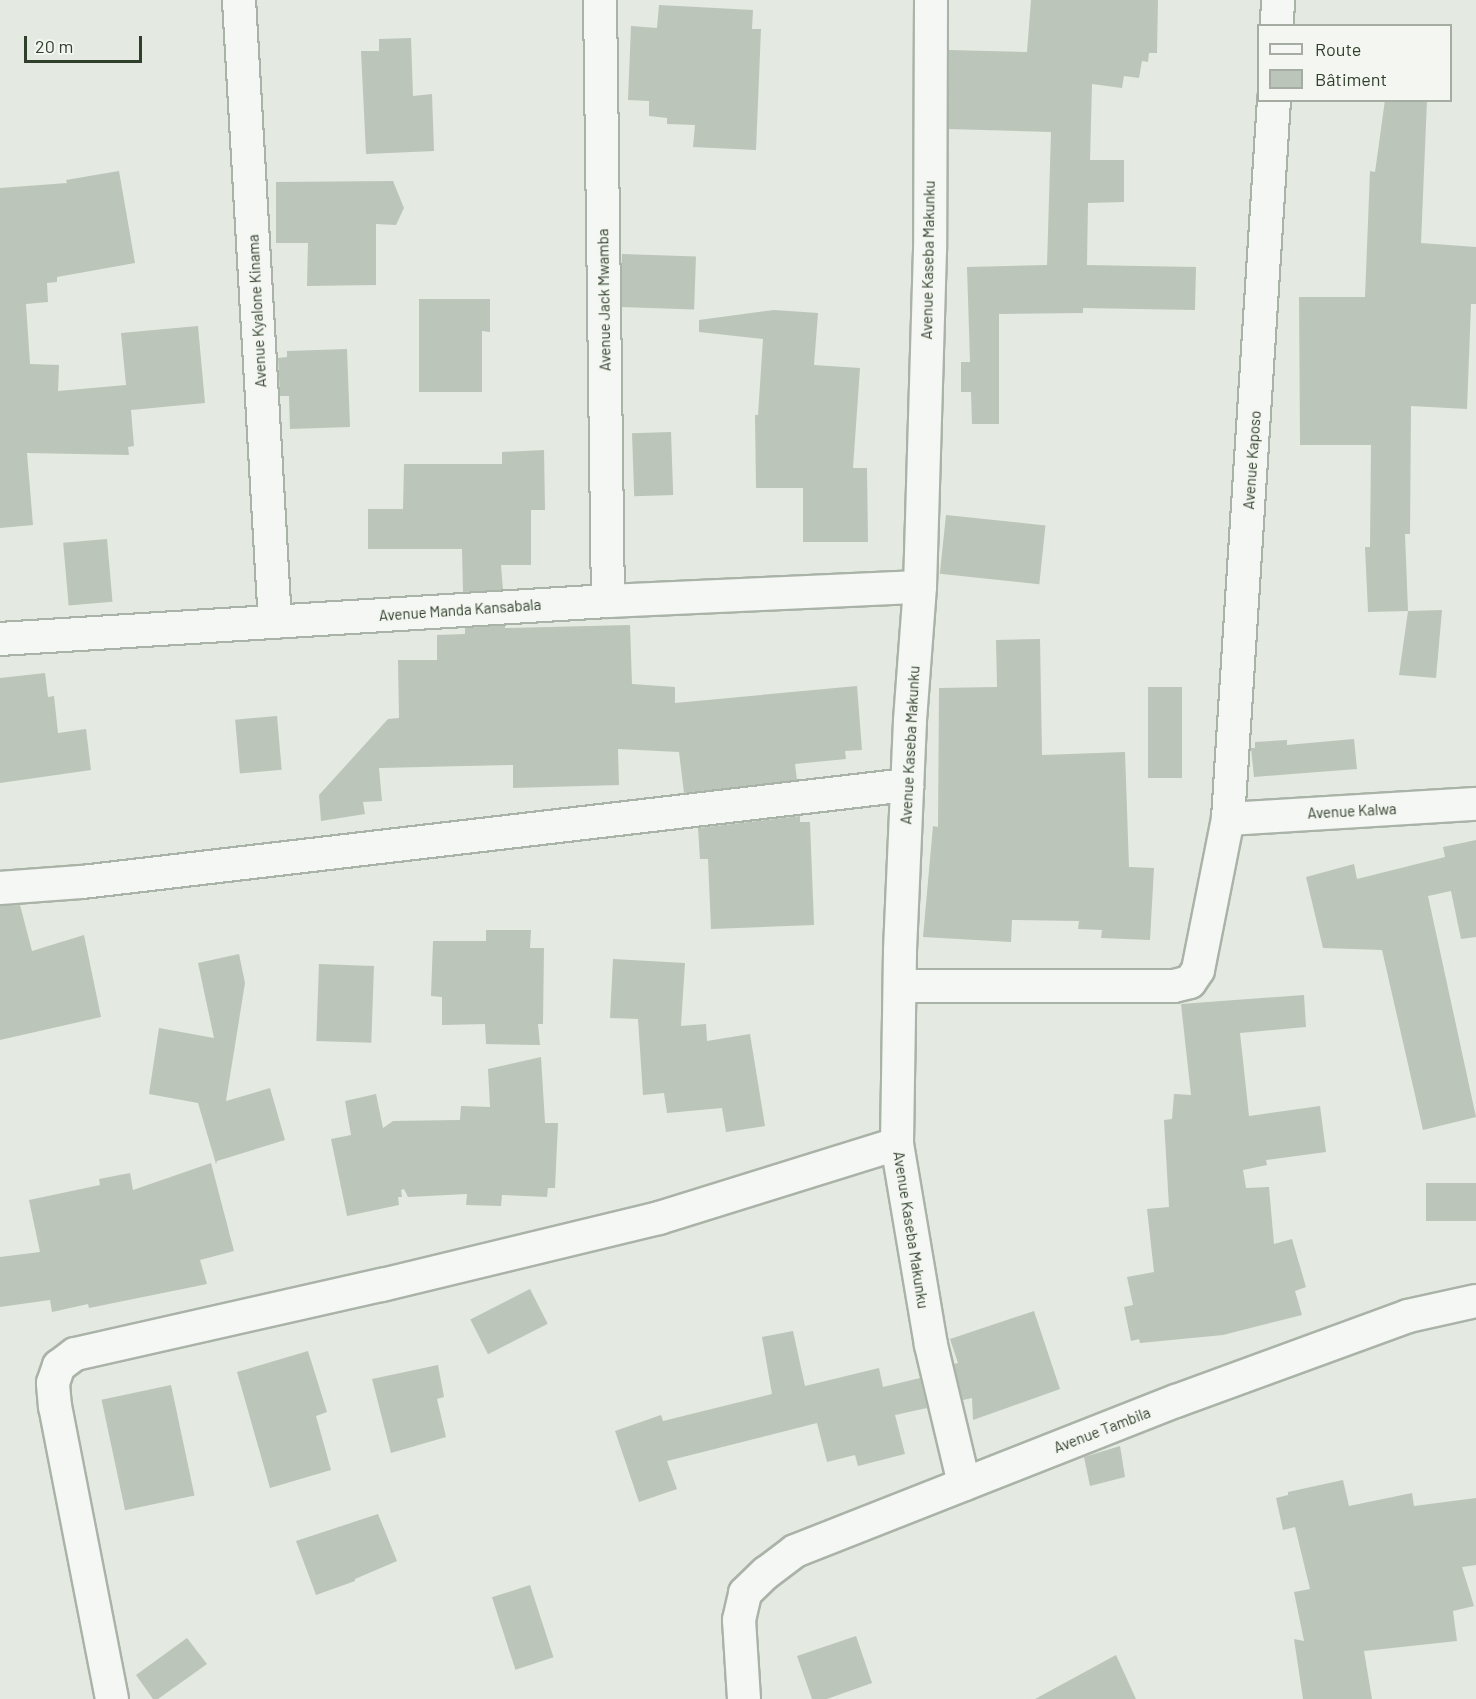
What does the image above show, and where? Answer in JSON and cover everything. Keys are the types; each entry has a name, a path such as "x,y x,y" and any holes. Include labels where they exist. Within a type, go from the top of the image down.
{"street":[{"name":"Avenue Kyalone Kinama","path":"239,0 275,622"},
{"name":"Avenue Jack Mwamba","path":"600,0 608,601"},
{"name":"Avenue Kaseba Makunku","path":"931,0 930,250 920,587 907,785 897,1144 931,1346 964,1484"},
{"path":"1277,24 1278,0"},
{"name":"Avenue Kaposo","path":"900,986 1174,986 1190,982 1198,970 1228,819 1274,102"},
{"name":"Avenue Manda Kansabala","path":"0,639 608,601 920,587"},
{"path":"0,888 82,882 907,785"},
{"name":"Avenue Kalwa","path":"1228,819 1476,804"},
{"path":"112,1699 55,1407 53,1383 59,1366 75,1354 382,1285 659,1218 897,1144"},
{"name":"Avenue Tambila","path":"744,1699 740,1620 745,1593 766,1573 795,1551 887,1517 964,1484 1176,1401 1408,1316 1476,1301"}],"building":[{"path":"1031,0 1158,0 1157,53 1149,53 1148,62 1142,61 1139,78 1124,76 1122,88 1092,84 1090,160 1124,160 1124,202 1088,203 1087,265 1196,267 1195,310 1083,308 1083,313 999,314 999,424 972,424 971,392 961,392 961,362 970,362 967,267 1047,265 1051,132 948,129 949,50 1027,52"},
{"path":"659,5 753,10 752,29 761,29 756,150 693,147 695,125 667,124 667,118 649,116 649,101 628,100 631,26 657,28"},
{"path":"411,38 413,96 432,94 434,151 366,154 361,51 379,51 379,39"},
{"path":"1385,102 1427,102 1421,243 1476,247 1476,304 1471,304 1467,409 1411,406 1410,534 1405,534 1408,611 1368,612 1365,547 1370,547 1371,445 1300,445 1299,297 1365,297 1370,171 1375,172"},
{"path":"119,171 135,263 57,277 57,282 47,283 48,302 26,304 30,364 59,365 58,391 126,385 121,333 198,326 205,403 131,410 134,446 128,447 129,455 27,453 33,525 0,528 0,188 67,183 66,180"},
{"path":"393,181 404,208 396,225 376,224 376,285 307,286 308,243 276,243 276,182"},
{"path":"622,254 696,257 694,310 620,307"},
{"path":"419,299 490,299 490,332 482,331 482,392 419,392"},
{"path":"774,310 818,313 814,365 860,368 853,468 867,468 868,542 803,542 803,488 756,488 755,415 758,415 763,339 699,332 699,320"},
{"path":"347,349 350,427 290,429 289,396 280,396 278,358 287,357 287,351"},
{"path":"671,432 673,495 634,496 632,433"},
{"path":"544,450 545,510 531,510 531,565 501,565 503,590 463,592 462,549 368,549 368,509 403,509 404,464 502,464 502,452"},
{"path":"946,515 1045,525 1039,584 940,574"},
{"path":"107,539 112,602 69,606 63,543"},
{"path":"1442,610 1436,678 1399,675 1408,611"},
{"path":"505,625 505,628 630,625 632,684 675,687 675,703 857,686 862,750 845,751 846,759 795,764 797,780 684,793 679,752 618,749 619,785 513,788 513,765 379,768 382,801 363,802 365,814 321,821 319,795 388,719 399,718 398,660 437,660 437,635 465,634 465,628"},
{"path":"1040,639 1042,755 1125,752 1129,867 1154,868 1150,940 1101,938 1102,930 1078,929 1079,921 1012,920 1011,942 923,937 933,826 938,827 939,688 997,687 996,640"},
{"path":"45,673 48,697 54,696 58,733 86,729 91,770 0,783 0,678"},
{"path":"1148,687 1182,687 1182,778 1148,778"},
{"path":"277,716 282,770 240,773 235,720"},
{"path":"1354,739 1357,769 1254,777 1251,748 1255,748 1255,742 1287,740 1287,745"},
{"path":"800,816 800,822 810,822 814,925 711,929 708,859 700,859 698,828"},
{"path":"1476,840 1476,937 1461,939 1451,891 1428,896 1476,1117 1423,1130 1382,950 1323,948 1306,877 1354,864 1357,879 1445,857 1443,847"},
{"path":"20,905 32,951 84,935 101,1017 0,1040 0,906"},
{"path":"486,930 531,930 530,948 544,948 543,1024 538,1024 540,1045 486,1044 485,1024 442,1025 442,997 431,996 433,941 486,941"},
{"path":"239,954 245,983 226,1101 270,1088 285,1140 217,1161 216,1164 198,1103 149,1094 159,1028 214,1038 198,963"},
{"path":"613,959 685,963 681,1026 706,1024 707,1041 750,1034 765,1126 726,1132 722,1108 667,1113 664,1093 643,1095 638,1019 610,1018"},
{"path":"319,964 374,966 371,1043 316,1041"},
{"path":"1304,995 1306,1027 1240,1033 1249,1116 1320,1106 1326,1152 1266,1160 1267,1165 1243,1170 1246,1188 1269,1187 1274,1244 1292,1239 1306,1287 1295,1291 1302,1315 1223,1335 1140,1343 1139,1339 1131,1341 1124,1307 1133,1305 1127,1277 1154,1272 1147,1209 1169,1207 1164,1120 1172,1119 1174,1094 1191,1095 1181,1004"},
{"path":"541,1057 545,1123 558,1123 555,1188 548,1188 547,1197 502,1195 501,1206 466,1205 467,1194 408,1197 404,1189 401,1190 402,1197 398,1197 399,1205 347,1216 331,1139 351,1135 345,1101 376,1094 383,1128 393,1121 460,1120 461,1106 490,1107 488,1069"},
{"path":"211,1163 234,1251 200,1260 207,1284 89,1308 88,1304 52,1312 50,1300 0,1307 0,1257 40,1252 29,1200 100,1185 99,1179 130,1173 133,1190"},
{"path":"1426,1183 1476,1183 1476,1221 1426,1221"},
{"path":"530,1289 548,1324 488,1354 470,1319"},
{"path":"1034,1311 1060,1389 973,1420 972,1398 963,1400 954,1364 958,1363 950,1339"},
{"path":"793,1331 805,1386 879,1368 883,1387 920,1378 927,1408 895,1415 905,1454 858,1466 855,1455 827,1462 817,1423 667,1461 677,1489 639,1502 615,1431 661,1415 663,1421 772,1394 762,1337"},
{"path":"308,1351 327,1412 316,1416 331,1470 270,1488 237,1372"},
{"path":"438,1365 444,1397 437,1399 446,1437 391,1453 372,1379"},
{"path":"171,1385 194,1496 125,1510 102,1400"},
{"path":"1120,1446 1125,1477 1090,1486 1084,1457"},
{"path":"1343,1480 1349,1506 1412,1493 1414,1506 1476,1498 1476,1565 1462,1567 1474,1606 1453,1611 1457,1641 1364,1651 1372,1699 1303,1699 1294,1639 1304,1641 1294,1592 1310,1589 1295,1527 1283,1530 1276,1498 1288,1495 1288,1492"},
{"path":"378,1514 397,1561 355,1579 355,1581 316,1595 296,1541"},
{"path":"530,1585 553,1657 515,1670 492,1597"},
{"path":"856,1636 872,1683 827,1699 812,1699 797,1656"},
{"path":"187,1638 207,1664 158,1699 153,1699 136,1675"},
{"path":"1116,1655 1136,1699 1035,1699"}]}
